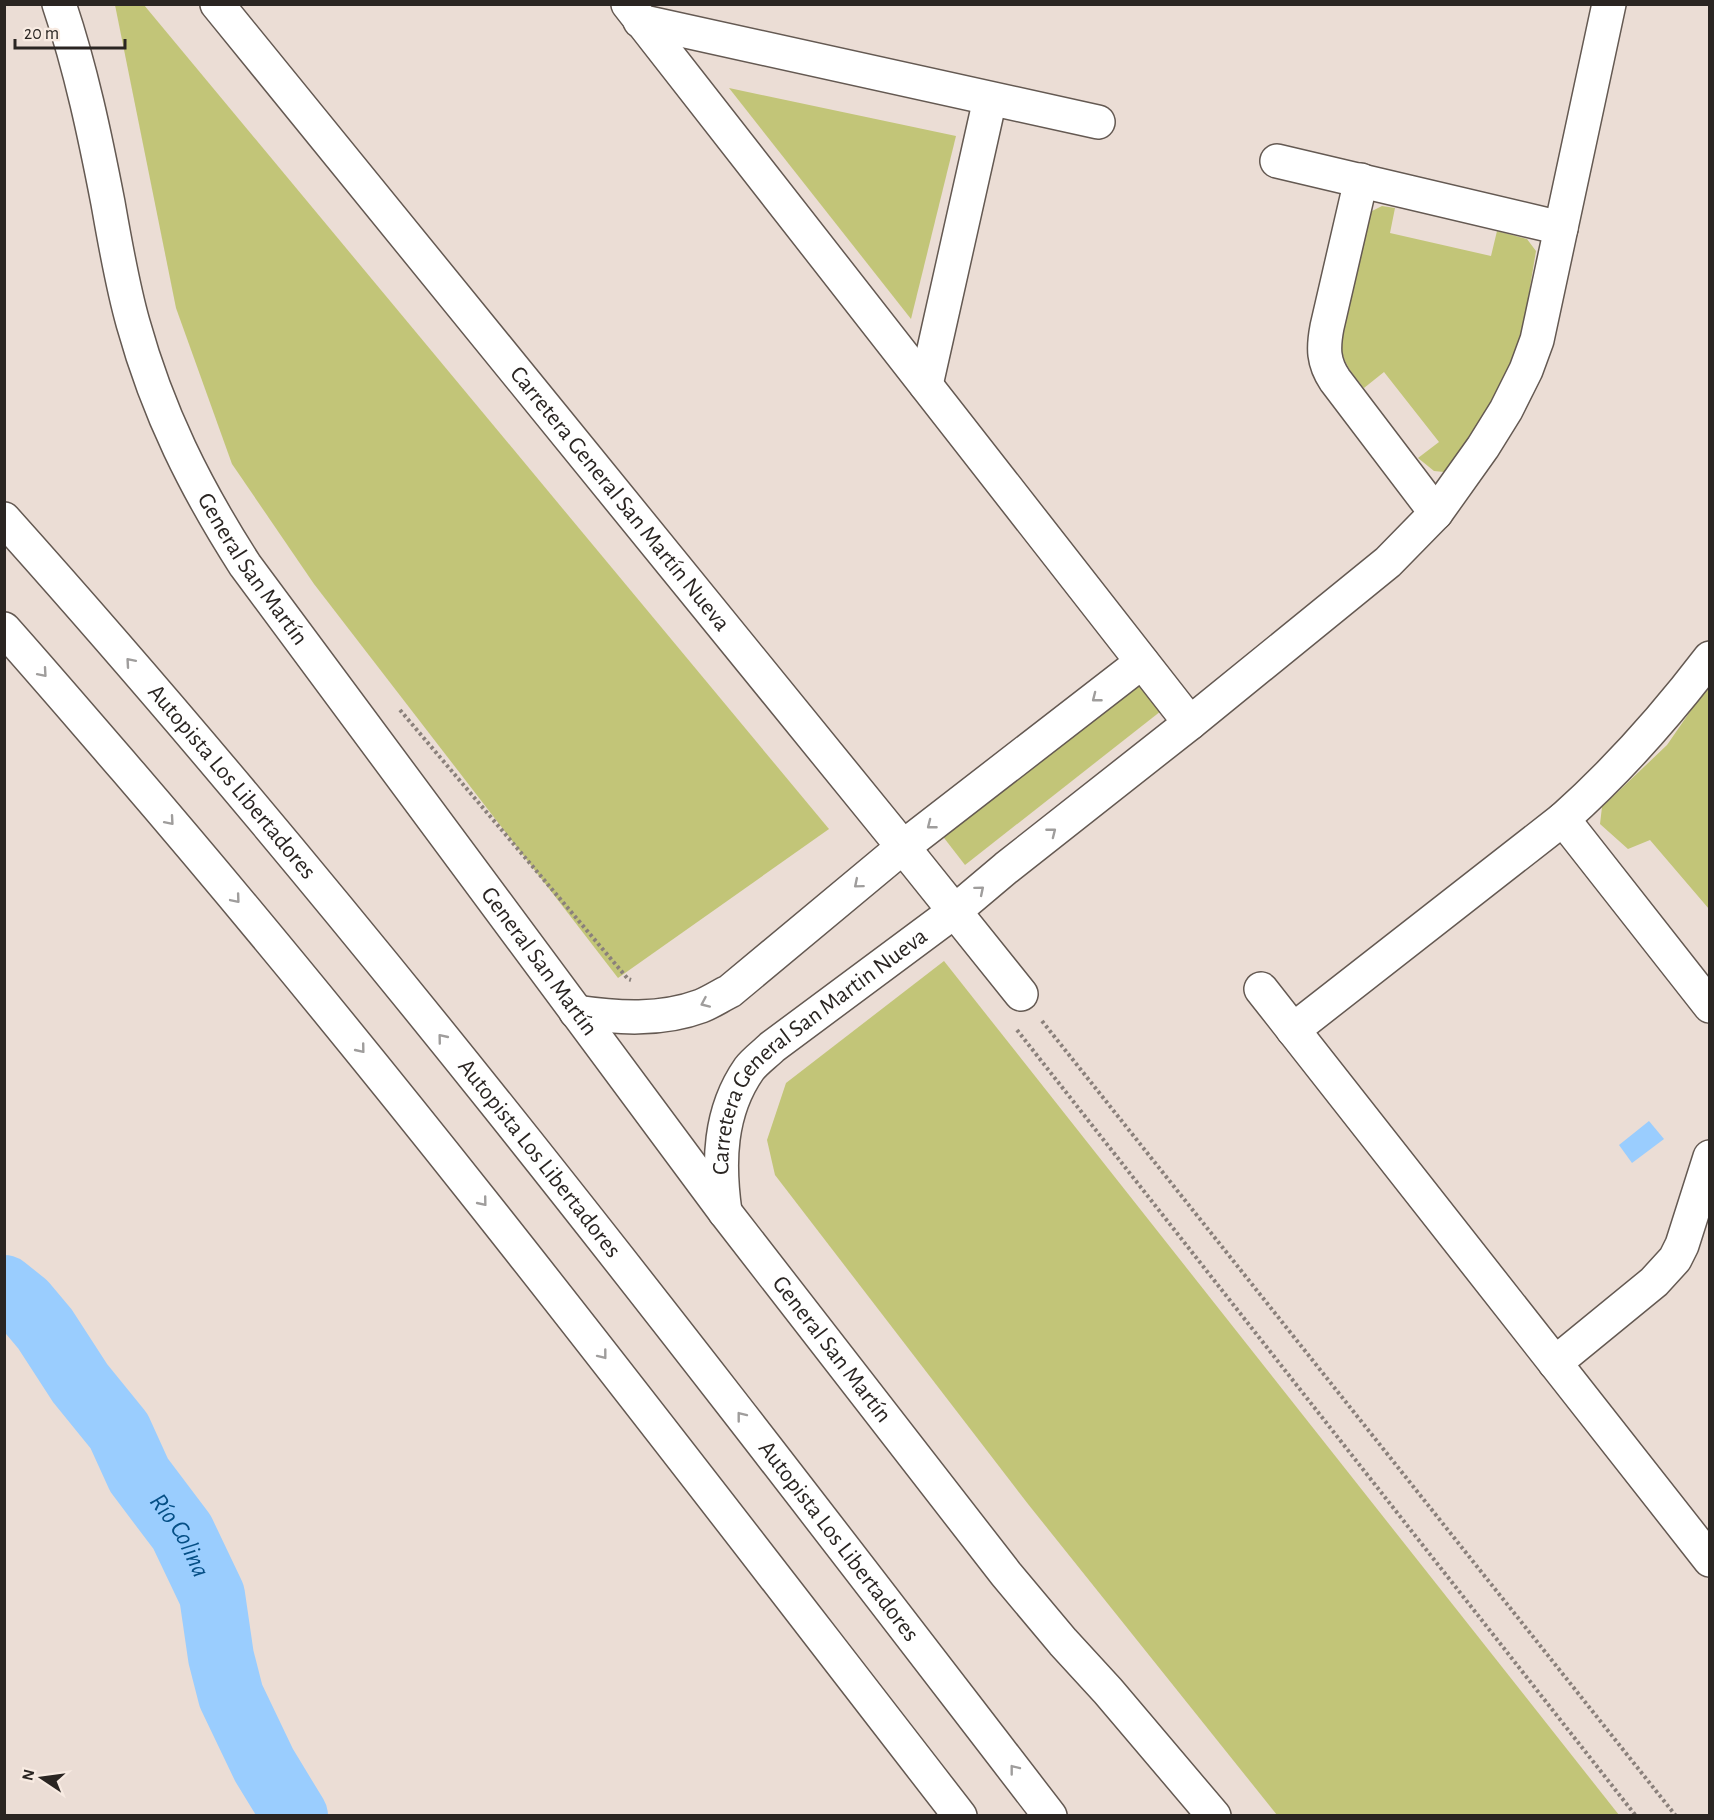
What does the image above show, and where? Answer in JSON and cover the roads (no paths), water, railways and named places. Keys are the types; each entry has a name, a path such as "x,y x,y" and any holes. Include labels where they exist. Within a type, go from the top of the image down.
{"main road":[{"name":"General San Martín","path":"59,4 86,99 132,321 151,383 196,484 244,565 725,1212 1006,1574 1214,1815"},
{"name":"Carretera General San Martín Nueva","path":"217,4 1021,994"},
{"name":"Carretera General San Martin Nueva","path":"725,1212 720,1161 723,1135 729,1107 750,1067 772,1047 955,911 1190,723 1389,562 1436,513 1506,410 1526,370 1537,340 1609,4"},
{"path":"634,13 990,99 1098,122"},
{"path":"634,13 1190,723"},
{"path":"926,385 990,99"},
{"path":"1277,160 1561,228"},
{"path":"1361,180 1326,333 1325,361 1335,380 1436,513"},
{"name":"Autopista Los Libertadores","path":"4,519 220,768 392,974 742,1417 1050,1815"},
{"path":"4,629 199,854 363,1052 523,1252 960,1815"},
{"path":"1293,1030 1563,819 1632,753 1672,708 1710,658"},
{"path":"576,1012 635,1017 664,1014 702,1006 730,991 903,847 1142,662"},
{"path":"1563,819 1710,1006"},
{"path":"1261,989 1710,1560"},
{"path":"1555,1363 1654,1282 1675,1259 1682,1245 1710,1157"}],"water":[{"path":"1649,1121 1664,1139 1632,1163 1619,1145"}],"waterway":[{"name":"Río Colina","path":"4,1288 24,1304 45,1329 80,1383 119,1431 139,1475 182,1532 212,1595 221,1657 231,1696 264,1765 295,1816"}]}
